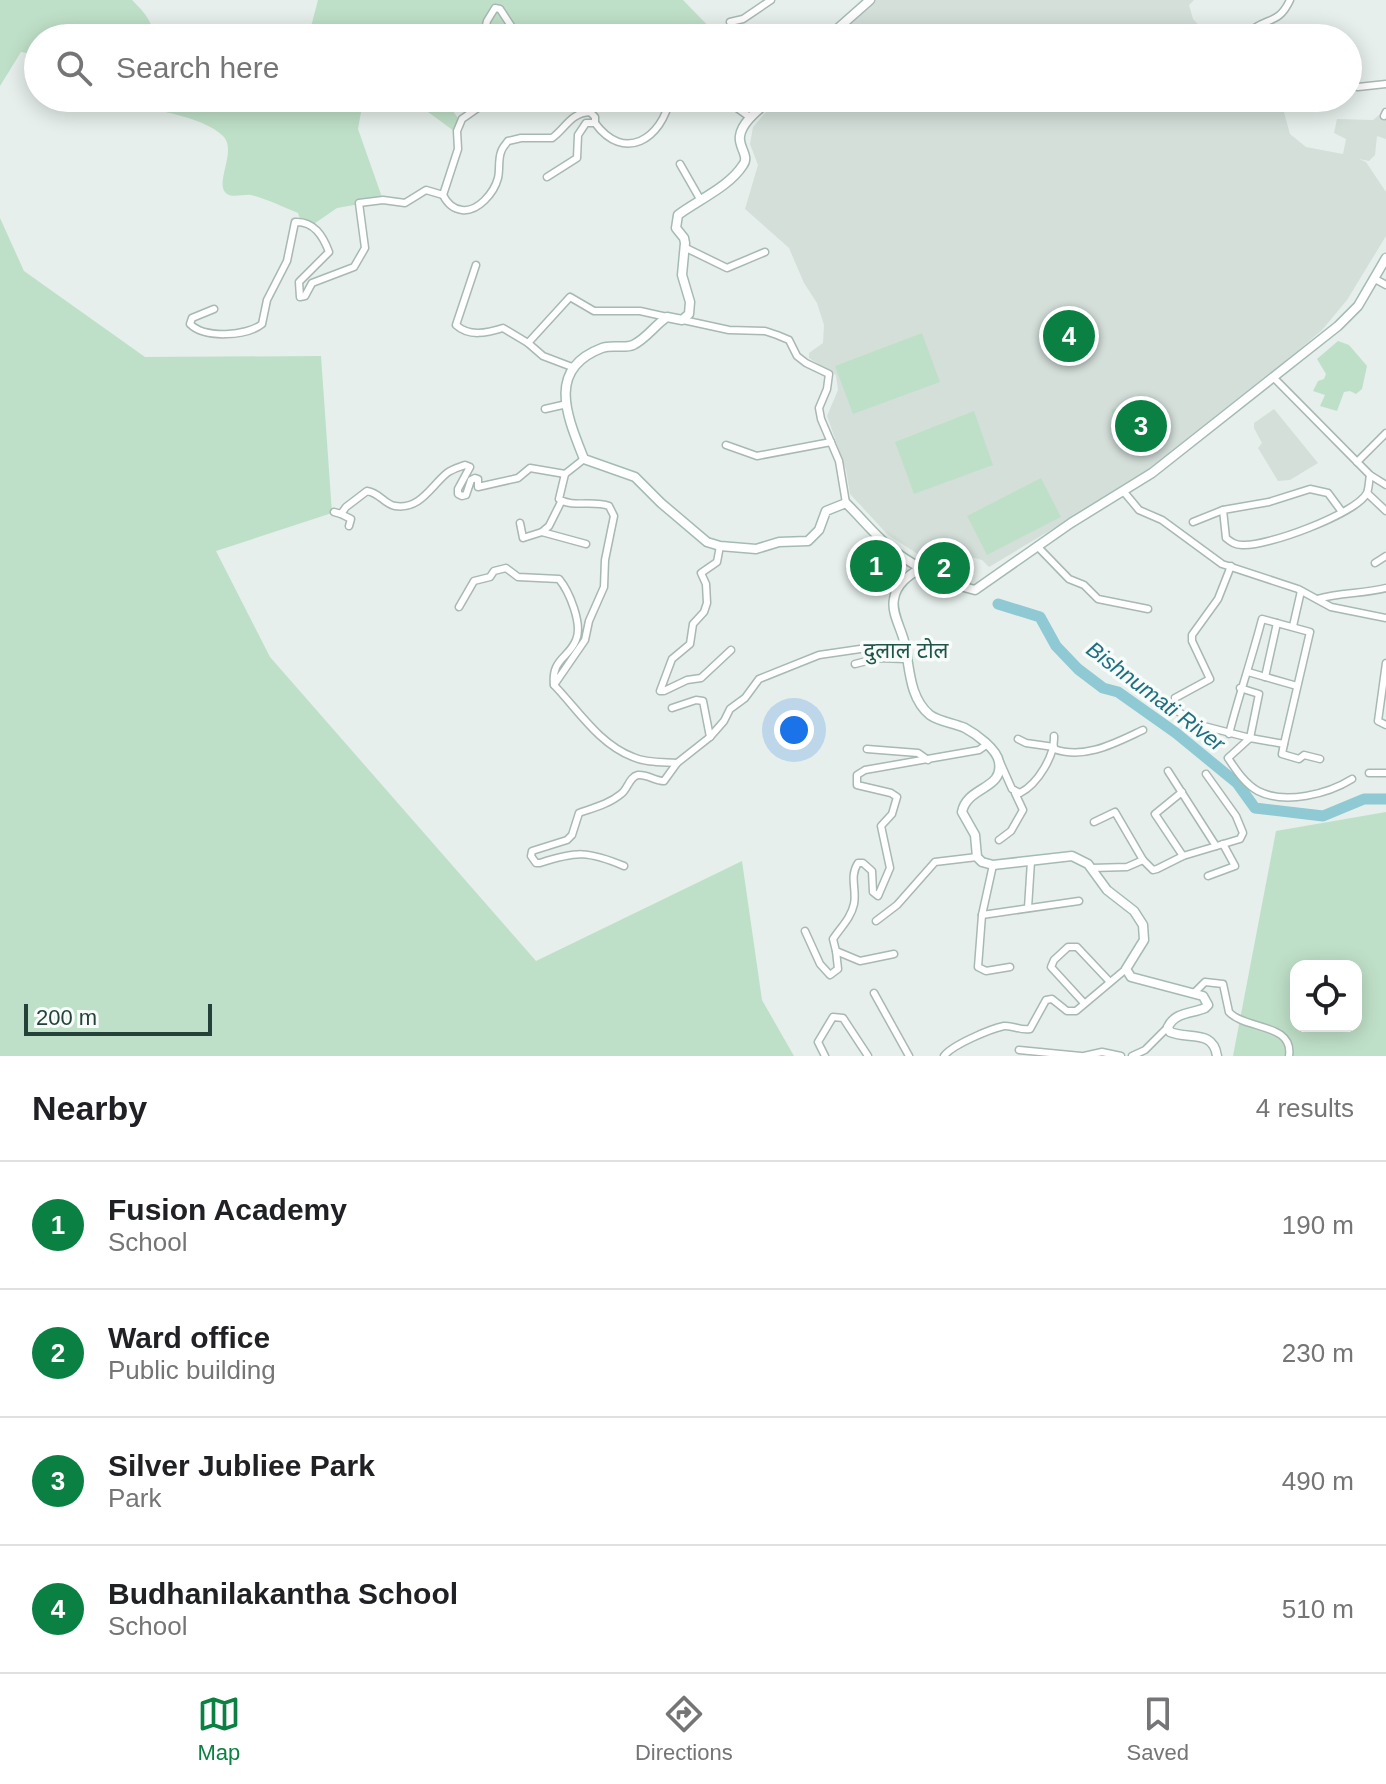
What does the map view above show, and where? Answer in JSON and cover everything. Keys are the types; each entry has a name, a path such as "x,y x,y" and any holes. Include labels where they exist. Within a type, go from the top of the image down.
{"street":[{"path":"730,22 743,19 771,0"},
{"path":"1258,24 1279,17 1290,0"},
{"path":"843,24 868,1"},
{"path":"486,24 495,8 500,9 510,24"},
{"path":"1362,87 1386,84"},
{"path":"472,112 462,119 457,131 458,149 443,195 457,209 466,211 474,209 494,189 499,176 500,152 508,141 552,138 566,121 583,112 590,112 603,135 613,141 639,142 655,131 667,112"},
{"path":"743,112 751,118"},
{"path":"682,320 691,308 682,275 686,248 675,222 678,215 745,164 740,134 757,112"},
{"path":"547,177 577,158 578,135 586,123 595,123"},
{"path":"680,164 700,199"},
{"path":"214,309 192,318 190,324 196,330 234,334 253,331 262,324 267,300 287,261 295,222 305,222 323,236 329,252 299,282 300,297 305,296 312,283 354,267 365,248 359,203 383,200 405,203 426,190 443,195"},
{"path":"686,248 727,268 765,252"},
{"path":"528,343 570,297 594,311 640,311 742,332 765,331 789,340 797,356 829,374 819,408 839,461 846,503 898,556 975,590 1037,546 1124,492 1198,438 1348,316 1358,306 1386,258"},
{"path":"476,265 456,325 460,330 484,334 503,328 543,356 572,367"},
{"path":"1375,279 1386,285"},
{"path":"584,459 567,404 565,383 572,367 605,346 633,345 667,317"},
{"path":"1273,377 1370,475 1386,485"},
{"path":"545,409 567,404"},
{"path":"1357,462 1386,433"},
{"path":"726,445 757,456 831,442"},
{"path":"584,459 635,477 707,542 720,546 756,549 779,542 808,541 819,530 826,511 846,503"},
{"path":"520,523 523,538 542,532 549,526 561,502 560,490 565,474 584,459"},
{"path":"349,526 351,519 338,513 367,491 379,494 388,504 408,506 425,496 448,472 465,465 470,467 458,489 458,494 462,496 466,495 471,480 475,478 478,479 478,487 518,478 530,468 565,474"},
{"path":"1223,510 1226,538 1232,543 1241,545 1289,537 1352,508 1367,493 1370,475"},
{"path":"1193,522 1223,510 1269,502 1310,489 1328,493 1342,512"},
{"path":"1124,492 1139,510 1162,520 1214,560 1301,591 1339,609 1386,618"},
{"path":"1367,493 1386,511"},
{"path":"554,685 585,640 589,621 604,587 605,560 614,516 604,504 561,502"},
{"path":"542,532 586,544"},
{"path":"720,546 717,562 701,573 707,591 704,612 693,624 690,644 672,659 660,691 701,678 731,650"},
{"path":"1037,546 1069,579 1084,585 1098,599 1148,609"},
{"path":"1375,563 1386,556"},
{"path":"1175,698 1210,679 1192,635 1218,599 1231,566"},
{"path":"459,607 474,581 490,577 494,571 506,568 518,577 559,579 578,623 576,640 555,667 554,685 593,729 621,751 633,757 677,763"},
{"path":"921,568 899,585 893,601 914,690 930,715 966,729 999,759 1023,810 1011,831 999,840"},
{"path":"1317,599 1337,593 1386,588"},
{"path":"1293,626 1301,591"},
{"path":"1229,734 1262,619 1293,626 1310,632 1282,754 1299,759 1304,755 1320,759"},
{"path":"1265,677 1277,623"},
{"path":"624,866 606,858 574,853 536,863 532,860 532,851 567,840 572,835 579,813 625,792 633,778 639,775 664,781 677,763 710,737 730,709 745,698 759,679 770,673 819,655 867,648 905,648"},
{"path":"855,664 878,658 906,659"},
{"path":"1386,663 1378,721 1386,725"},
{"path":"1248,672 1297,686"},
{"path":"1240,688 1259,694 1250,738 1228,758 1246,782 1260,792 1305,796 1335,789 1352,779"},
{"path":"672,708 696,700 703,701 710,737"},
{"path":"1176,710 1196,724 1229,734 1284,744"},
{"path":"1018,739 1063,752 1102,748 1143,730"},
{"path":"1015,793 1027,790 1054,748 1054,736"},
{"path":"805,931 820,964 830,975 838,969 833,939 847,922 855,903 853,876 858,863 863,863 872,871 873,892 878,896 890,868 881,826 892,814 897,797 857,785 857,775 865,770 979,750 986,745"},
{"path":"867,749 918,753 928,760"},
{"path":"944,1056 954,1045 1001,1026 1030,1029 1046,1000 1052,999 1067,1011 1076,1011 1126,969 1144,940 1143,925 1134,911 1107,890 1091,868 1072,856 993,865 977,857 975,835 962,812 963,806 968,796 995,781 1000,770 999,759"},
{"path":"1168,771 1235,866 1208,876"},
{"path":"1369,773 1386,773"},
{"path":"1094,822 1115,812 1143,860 1153,870 1183,856 1240,839 1243,833 1236,816 1206,774"},
{"path":"1182,792 1155,814 1183,856"},
{"path":"876,921 897,905 935,862 977,857"},
{"path":"1091,868 1127,867 1143,860"},
{"path":"1028,908 1031,861"},
{"path":"993,865 982,915 978,967 986,971 1010,967"},
{"path":"982,915 1079,901"},
{"path":"1084,1003 1051,967 1068,947 1077,947 1110,982"},
{"path":"836,951 860,961 894,954"},
{"path":"1126,969 1131,977 1140,981 1194,993 1207,1000 1205,1008 1182,1014 1170,1022 1145,1050 1132,1056"},
{"path":"1194,993 1205,982 1223,984 1229,1012 1247,1023 1285,1037 1289,1043 1289,1056"},
{"path":"874,993 909,1056"},
{"path":"825,1056 819,1039 836,1016 843,1018 868,1056"},
{"path":"1168,1027 1170,1032 1177,1035 1206,1037 1213,1043 1217,1056"},
{"path":"1019,1050 1082,1056 1102,1052 1121,1056"}],"shaded area":[{"path":"873,0 1194,0 1189,5 1198,24 847,24"},
{"path":"766,112 1284,112 1290,134 1306,147 1343,154 1346,139 1334,133 1337,119 1373,120 1379,115 1386,119 1386,139 1377,136 1375,155 1369,161 1359,159 1366,162 1386,192 1386,236 1347,300 1322,330 1240,400 1143,475 989,567 982,560 967,556 942,554 924,558 888,535 850,494 846,470 827,416 838,390 836,375 809,358 809,353 823,343 824,325 817,303 804,283 789,248 745,209 758,165 750,144 753,127"},
{"path":"1274,409 1318,463 1290,480 1278,481 1258,448 1262,443 1254,423"},
{"path":"872,541 891,560 889,571 874,580 863,574 861,552"}],"green space":[{"path":"0,0 132,0 150,22 24,24 24,53 21,52 0,86"},
{"path":"318,0 683,0 706,24 312,24"},
{"path":"166,112 361,112 358,129 383,200 337,208 311,226 301,222 298,213 269,201 251,195 227,194 223,183 227,142 214,129"},
{"path":"428,112 454,112 461,122 454,131"},
{"path":"0,218 24,271 145,357 321,356 332,513 216,551 270,657 536,961 742,861 762,1000 794,1056 0,1056"},
{"path":"922,333 940,382 853,414 835,366"},
{"path":"1338,341 1349,345 1367,366 1362,389 1356,394 1344,392 1337,411 1320,406 1325,395 1313,391 1326,374 1317,359"},
{"path":"1138,402 1157,433 1165,433 1145,450 1127,419 1116,424 1111,410"},
{"path":"974,411 993,465 914,494 895,442"},
{"path":"1041,478 1061,517 987,555 967,516"},
{"path":"1386,812 1386,1056 1233,1056 1276,831"}],"waterway":[{"name":"Bishnumati River","path":"998,604 1040,617 1056,646 1078,669 1103,688 1118,692 1176,733 1237,783 1255,808 1323,816 1364,799 1386,799"}],"place":[{"name":"Budhanilakantha School","path":"1069,336"},
{"name":"Silver Jubliee Park","path":"1141,426"},
{"name":"Fusion Academy","path":"876,566"},
{"name":"Ward office","path":"944,568"}],"district":[{"name":"दुलाल टोल","path":"906,650"}]}
